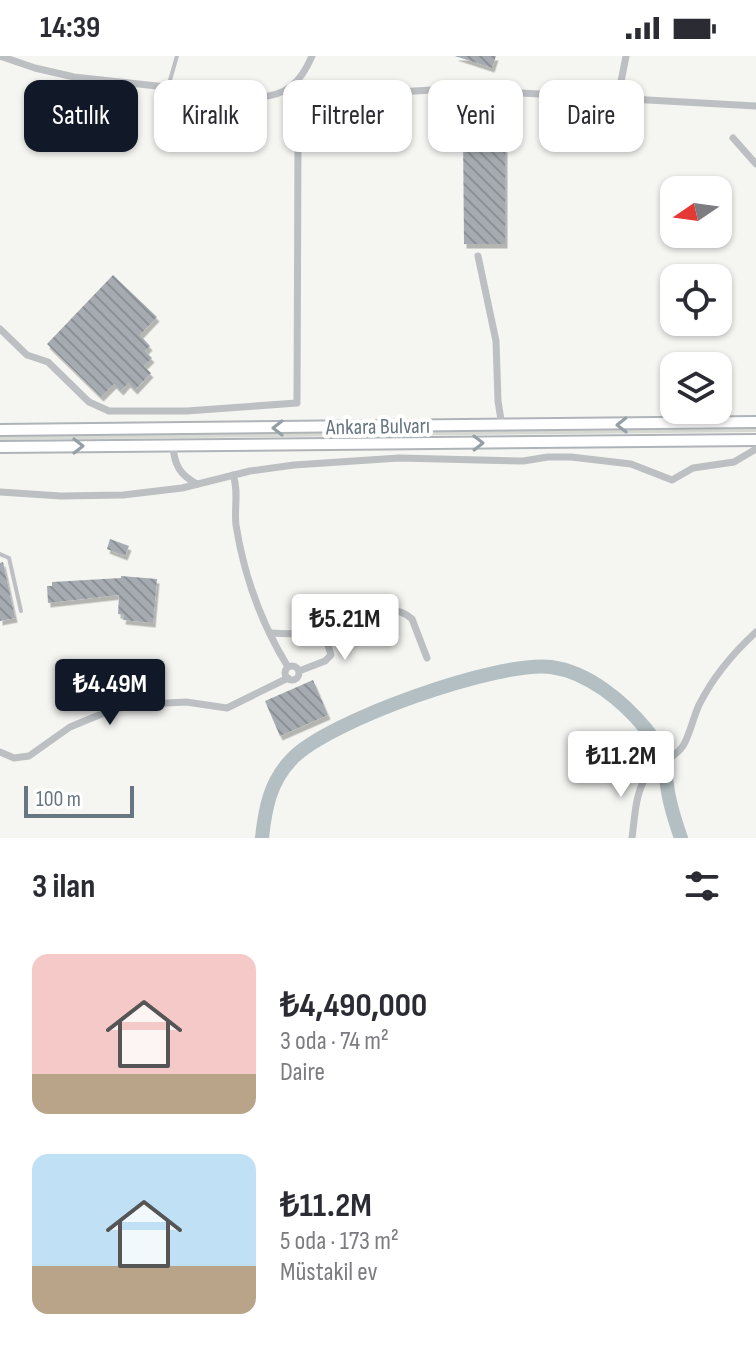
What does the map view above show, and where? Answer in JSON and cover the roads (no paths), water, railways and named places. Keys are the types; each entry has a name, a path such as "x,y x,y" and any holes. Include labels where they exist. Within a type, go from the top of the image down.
{"main road":[{"name":"Ankara Bulvarı","path":"0,430 756,422"},
{"name":"Ankara Bulvarı","path":"0,447 756,440"}],"street":[{"path":"0,56 74,77 154,86"},
{"path":"297,80 312,56"},
{"path":"621,80 626,56"},
{"path":"412,91 450,89 539,93"},
{"path":"644,99 756,106"},
{"path":"733,138 756,164"},
{"path":"0,329 27,355 48,362 89,402 112,411 187,411 297,403 298,152"},
{"path":"478,256 496,341 502,426"},
{"path":"112,411 112,428"},
{"path":"173,445 180,472 197,484"},
{"path":"0,492 109,496 161,491 294,465 378,458 523,461 554,457 631,464 672,480 688,470 734,462 756,449"},
{"path":"233,475 236,483 236,523 244,564 257,608 288,667 288,678"},
{"path":"270,633 316,632 390,610 402,612 416,625 427,658"},
{"path":"299,671 325,661 331,655 328,645 316,632"},
{"path":"632,838 637,797 650,772 672,758 682,747 712,683 730,658 756,632"},
{"path":"288,667 294,666 299,671"},
{"path":"0,752 14,758 29,756 70,727 129,705 186,702 227,708 288,678 297,678 299,671"}],"lane":[{"path":"170,80 177,56"},
{"path":"0,554 9,558 21,611"}],"waterway":[{"path":"262,838 267,806 278,777 291,760 310,745 339,728 415,696 494,673 527,667 565,670 591,681 627,708 646,729 661,756 681,838"}]}
